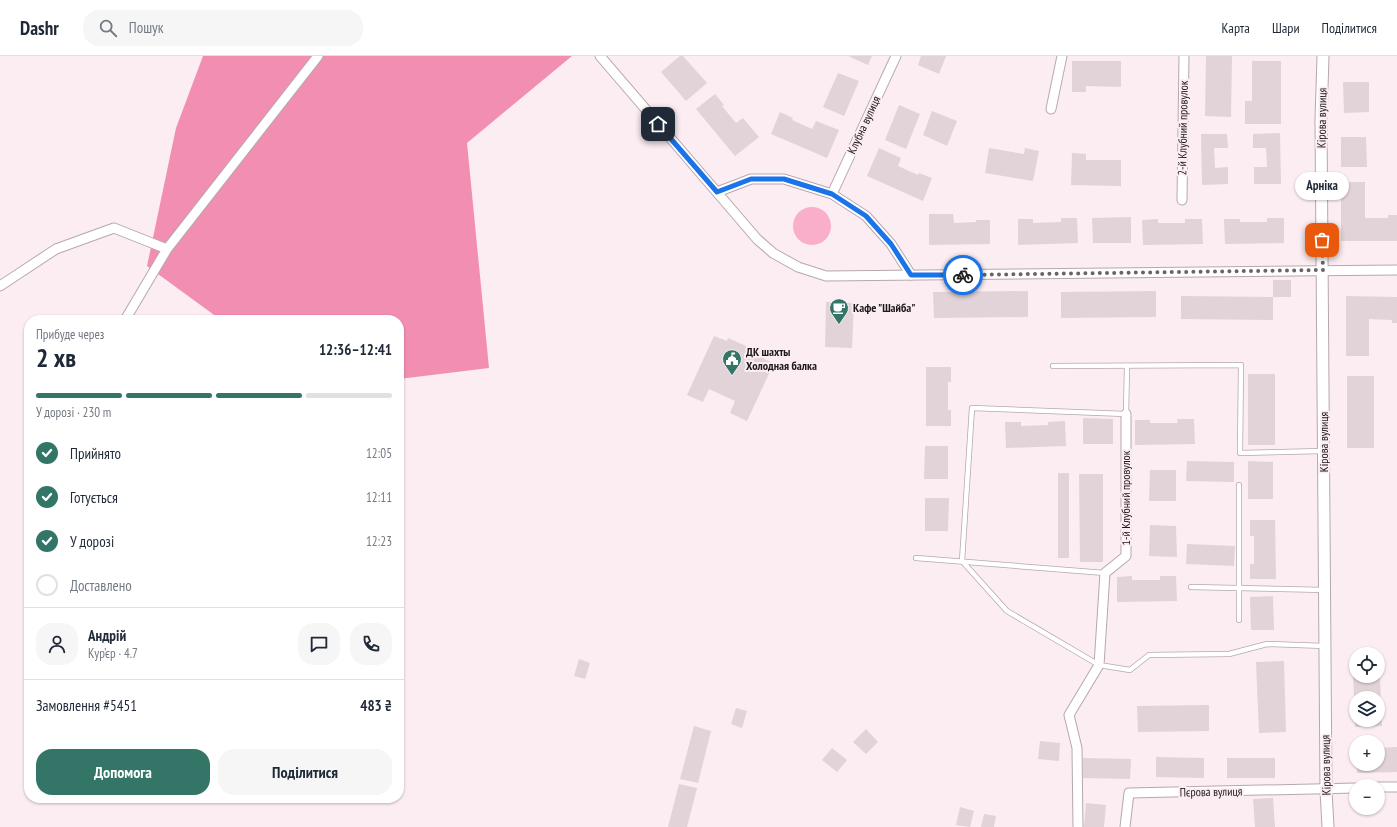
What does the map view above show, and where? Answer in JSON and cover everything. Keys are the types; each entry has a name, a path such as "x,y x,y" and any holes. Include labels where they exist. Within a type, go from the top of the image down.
{"street":[{"path":"128,315 167,249 318,56"},
{"path":"600,56 757,239 774,253 798,267 826,276 1397,270"},
{"name":"Клубна вулиця","path":"832,194 896,56"},
{"path":"1051,109 1062,56"},
{"name":"2-й Клубний провулок","path":"1182,200 1184,56"},
{"name":"Кірова вулиця","path":"1323,56 1322,120 1325,646 1326,790 1328,827"},
{"path":"717,192 751,179 784,179 832,194 866,216 891,244 911,275"},
{"path":"0,286 56,249 114,228 167,249"},
{"name":"1-й Клубний провулок","path":"1106,572 1126,556 1126,414"},
{"path":"1078,827 1077,748 1068,715 1099,665 1106,572"},
{"path":"1385,787 1397,787"},
{"path":"1326,790 1349,788"},
{"name":"Пєрова вулиця","path":"1125,827 1129,793 1326,790"}],"lane":[{"path":"1053,366 1241,365 1240,453 1324,451"},
{"path":"1127,366 1126,414 972,408 962,561 1007,610 1099,665 1130,670 1149,655 1229,654 1267,644 1325,646"},
{"path":"1239,485 1239,620"},
{"path":"916,558 1106,572"},
{"path":"1192,587 1325,590"}],"shaded area":[{"path":"203,56 572,56 467,143 489,368 404,378 404,315 214,315 147,266 176,128"},
{"path":"812,207 822,210 828,216 831,226 828,236 822,242 812,245 802,242 796,236 793,226 796,216 802,210"}],"building":[{"path":"680,56 683,56 707,83 686,101 661,72"},
{"path":"848,56 872,56 868,65"},
{"path":"921,56 946,56 939,74 918,65"},
{"path":"1206,56 1232,56 1231,117 1205,116"},
{"path":"1072,61 1121,61 1121,87 1086,86 1086,92 1072,92"},
{"path":"1252,61 1281,61 1281,124 1245,124 1245,101 1252,101"},
{"path":"838,73 859,81 844,116 823,107"},
{"path":"1343,82 1369,82 1369,112 1344,113"},
{"path":"715,94 724,105 722,106 736,123 743,118 759,137 735,156 696,109"},
{"path":"899,105 920,114 906,149 885,140"},
{"path":"932,111 957,121 947,146 923,135"},
{"path":"780,112 793,118 792,120 812,129 816,121 839,130 827,158 771,134"},
{"path":"1280,133 1281,184 1254,184 1254,167 1267,167 1266,148 1253,148 1253,134"},
{"path":"1201,134 1227,134 1228,148 1214,148 1215,168 1228,167 1228,184 1202,185"},
{"path":"1341,137 1366,137 1367,167 1341,167"},
{"path":"879,148 901,158 898,166 918,175 919,173 932,178 923,201 867,176"},
{"path":"989,148 1024,154 1025,148 1039,151 1033,181 985,173"},
{"path":"1072,153 1086,154 1086,160 1121,160 1121,186 1071,185"},
{"path":"1341,182 1365,182 1365,218 1388,218 1388,215 1397,215 1397,241 1341,241"},
{"path":"929,214 953,214 954,223 990,220 990,244 929,245"},
{"path":"1131,217 1131,243 1093,243 1092,218"},
{"path":"1061,218 1077,218 1078,243 1018,245 1018,219 1033,219 1033,223 1061,222"},
{"path":"1267,218 1284,218 1284,243 1225,244 1224,219 1240,219 1240,222 1267,222"},
{"path":"1158,219 1158,223 1185,223 1185,219 1202,219 1203,244 1143,245 1142,220"},
{"path":"1273,280 1291,280 1291,297 1273,297"},
{"path":"1028,291 1028,317 934,318 933,292"},
{"path":"1156,291 1156,317 1061,318 1061,292"},
{"path":"1181,296 1273,297 1273,320 1181,319"},
{"path":"1346,296 1397,297 1397,323 1392,323 1392,320 1369,319 1369,356 1346,356"},
{"name":"Кафе \"Шайба\"","path":"826,302 854,303 852,348 825,347"},
{"name":"ДК шахты Холодная балка","path":"714,336 727,341 728,338 766,355 764,359 774,363 747,421 730,413 735,401 709,389 703,402 687,395"},
{"path":"926,367 951,367 951,382 948,382 948,410 951,410 951,426 926,426"},
{"path":"1248,374 1275,374 1275,445 1248,445"},
{"path":"1347,376 1374,376 1374,448 1347,448"},
{"path":"1083,418 1113,419 1113,444 1083,444"},
{"path":"1177,419 1194,419 1195,444 1135,445 1135,420 1150,420 1150,423 1178,423"},
{"path":"1065,421 1066,446 1006,448 1005,422 1021,422 1021,426 1048,425 1048,422"},
{"path":"925,446 948,446 948,479 924,479"},
{"path":"1187,461 1234,462 1234,482 1186,481"},
{"path":"1248,461 1273,462 1273,499 1248,499"},
{"path":"1150,470 1176,470 1176,501 1149,501"},
{"path":"1058,473 1069,473 1069,558 1058,558"},
{"path":"1079,474 1103,474 1103,562 1080,562"},
{"path":"925,498 949,498 948,531 925,531"},
{"path":"1250,520 1275,520 1276,579 1250,579 1250,564 1254,564 1254,536 1250,536"},
{"path":"1150,525 1176,526 1177,557 1149,556"},
{"path":"1187,544 1235,546 1234,566 1186,564"},
{"path":"1132,576 1132,580 1160,580 1160,576 1176,576 1177,601 1117,602 1117,577"},
{"path":"1273,596 1274,630 1251,630 1250,597"},
{"path":"579,659 590,663 585,679 574,676"},
{"path":"1284,661 1286,732 1259,733 1256,662"},
{"path":"1353,683 1380,683 1381,691 1354,691"},
{"path":"1209,705 1209,731 1138,732 1137,706"},
{"path":"736,708 747,711 742,728 731,724"},
{"path":"694,726 711,731 698,783 680,779"},
{"path":"866,729 878,742 866,754 853,742"},
{"path":"1040,741 1060,743 1059,761 1038,759"},
{"path":"1397,747 1397,772 1357,773 1357,771 1385,771 1385,748"},
{"path":"832,748 847,760 837,772 822,760"},
{"path":"1156,757 1204,758 1204,778 1156,777"},
{"path":"1083,758 1131,759 1130,779 1083,778"},
{"path":"1227,758 1275,758 1275,778 1227,778"},
{"path":"679,784 697,788 687,827 668,827"},
{"path":"1273,798 1275,827 1255,827 1253,799"},
{"path":"1086,803 1106,805 1104,827 1084,827"},
{"path":"960,807 974,811 970,827 956,825"},
{"path":"984,814 996,816 994,827 981,827"}],"way so far":[{"path":"963,275 1323,270 1322,240"}],"place":[{"name":"Арніка","path":"1322,240"},
{"name":"Кафе \"Шайба\"","path":"839,325"},
{"name":"ДК шахты Холодная балка","path":"732,376"}],"route":[{"path":"658,124 717,192 751,179 784,179 832,194 866,216 891,244 911,275 963,275"}]}
